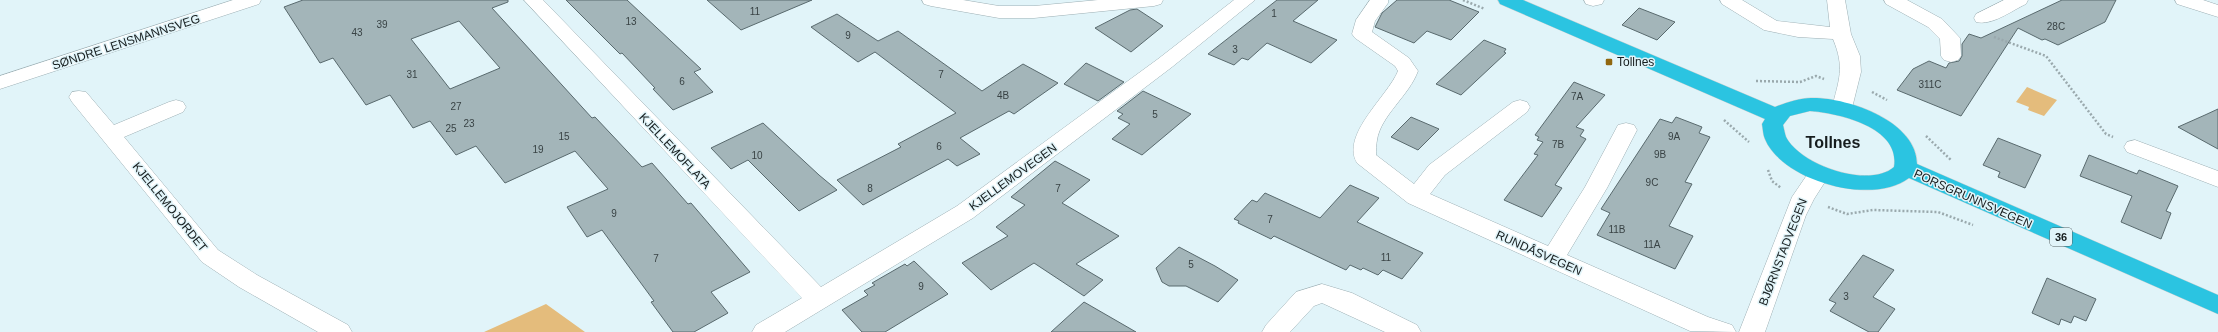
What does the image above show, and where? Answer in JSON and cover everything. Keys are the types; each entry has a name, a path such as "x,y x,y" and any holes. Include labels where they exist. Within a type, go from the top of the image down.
{"highway":[{"path":"1507,0 1736,97 1776,116"},
{"name":"PORSGRUNNSVEGEN","path":"1810,104 1842,108 1872,121 1892,135 1902,146 1906,158 1905,168 1896,177 1876,183 1863,184 1841,181 1819,174 1803,166 1779,145 1773,134 1773,125 1776,116 1784,110 1810,104"},
{"name":"PORSGRUNNSVEGEN","path":"1905,168 2218,305"}],"street":[{"name":"SØNDRE LENSMANNSVEG","path":"0,83 252,0"},
{"name":"KJELLEMOFLATA","path":"533,0 819,300"},
{"path":"931,0 999,12 1034,12 1154,0"},
{"name":"KJELLEMOVEGEN","path":"765,332 965,212 1165,63 1246,0"},
{"name":"RUNDÅSVEGEN","path":"1379,0 1379,3 1366,20 1362,34 1402,62 1408,71 1405,83 1382,111 1366,139 1365,158 1416,197 1699,324 1723,332"},
{"path":"1729,0 1770,26 1798,31 1841,34"},
{"path":"1836,0 1841,34 1850,56 1851,72 1842,108"},
{"path":"1893,0 1935,23 1950,38 1951,56"},
{"path":"1985,26 2019,0"},
{"path":"2184,0 2218,11"},
{"name":"KJELLEMOJORDET","path":"79,97 210,256 248,281 339,332"},
{"path":"110,135 176,107"},
{"path":"1416,197 1437,170 1520,107"},
{"path":"1552,259 1596,188 1626,130"},
{"path":"2136,147 2218,179"},
{"name":"BJØRNSTADVEGEN","path":"1752,332 1772,282 1795,215 1803,197 1819,174"},
{"path":"1275,332 1305,299 1322,293 1343,300 1408,332"}],"path":[{"path":"1463,0 1490,12"},
{"path":"1985,26 2046,56 2106,134 2136,147"},
{"path":"1755,81 1800,82 1816,76"},
{"path":"1876,93 1890,103"},
{"path":"1720,118 1730,124 1752,146"},
{"path":"1925,135 1956,166"},
{"path":"1766,165 1772,181 1781,188"},
{"path":"1828,207 1847,214 1873,210 1938,212 1979,228"}],"shaded area":[{"path":"2027,87 2057,100 2044,116 2028,110 2029,107 2016,102"},
{"path":"546,304 585,332 484,332"}],"building":[{"path":"303,0 508,0 508,2 492,8 592,118 595,117 642,167 652,163 688,204 691,203 750,272 711,292 728,313 694,332 673,332 651,302 654,301 602,230 587,237 567,207 608,189 575,151 505,183 476,146 456,155 430,121 413,128 390,95 366,105 333,58 320,63 284,7","holes":["459,21 500,68 450,89 411,39"]},
{"path":"566,0 627,0 701,69 694,72 713,92 673,110 653,89 655,88 622,53 620,54"},
{"path":"707,0 812,0 741,30"},
{"path":"1277,0 1318,0 1293,21 1337,40 1311,63 1267,43 1248,60 1242,58 1234,65 1208,54"},
{"path":"1397,0 1449,0 1479,12 1451,40 1427,31 1414,43 1375,27 1382,13"},
{"path":"2062,0 2116,0 2105,22 2058,45 2045,39 2042,40 2018,28 1961,116 1897,90 1913,69 1929,61 1946,68 1949,63 1959,61 1962,56 1962,44 1969,34 1981,38"},
{"path":"1639,8 1675,22 1657,40 1622,25"},
{"path":"1137,9 1163,26 1131,52 1095,28 1130,10"},
{"path":"837,14 878,41 898,31 982,91 1023,64 1058,83 1014,114 1009,111 960,138 980,154 957,166 948,159 863,205 837,180 901,147 898,144 956,113 875,52 858,62 811,27"},
{"path":"1484,40 1506,49 1504,52 1506,53 1461,95 1436,84"},
{"path":"1086,63 1124,82 1098,101 1064,84"},
{"path":"1574,82 1605,95 1576,127 1584,130 1580,136 1586,139 1555,185 1562,188 1542,217 1504,200 1538,155 1534,154 1543,142 1537,140 1539,137 1535,135"},
{"path":"1143,91 1191,114 1142,155 1112,139 1130,124 1118,118 1123,114 1117,111"},
{"path":"2218,109 2218,149 2178,127 2205,115"},
{"path":"1411,117 1439,129 1418,150 1391,137"},
{"path":"1676,117 1702,127 1699,133 1710,137 1685,182 1692,184 1669,226 1693,236 1675,269 1597,235 1610,213 1601,209 1660,119 1672,123"},
{"path":"763,123 837,190 799,211 748,160 731,169 711,148"},
{"path":"1998,138 2041,155 2025,188 1998,177 2000,172 1983,165"},
{"path":"2089,155 2137,174 2139,170 2178,186 2166,211 2171,213 2161,239 2121,222 2132,196 2080,176"},
{"path":"1055,161 1090,180 1062,203 1119,236 1076,264 1103,280 1084,296 1034,263 991,290 962,263 1008,236 996,227 1025,205 1011,197"},
{"path":"1350,185 1379,198 1357,222 1423,253 1402,279 1383,270 1378,275 1363,268 1361,270 1350,265 1346,270 1274,236 1271,239 1238,223 1239,221 1234,219 1252,200 1257,202 1265,193 1320,218"},
{"path":"1179,247 1238,280 1218,302 1186,286 1169,286 1162,282 1156,268"},
{"path":"1863,255 1894,270 1873,297 1895,309 1878,332 1869,332 1830,311 1836,303 1829,300"},
{"path":"914,261 948,294 885,332 862,332 842,310 868,295 864,291 875,285 872,283 905,264 907,266"},
{"path":"2047,278 2096,299 2086,321 2074,316 2071,323 2061,319 2059,325 2032,313"},
{"path":"1084,302 1136,332 1051,332"}],"place":[{"name":"Tollnes","path":"1609,62"}],"district":[{"name":"Tollnes","path":"1833,142"}]}
